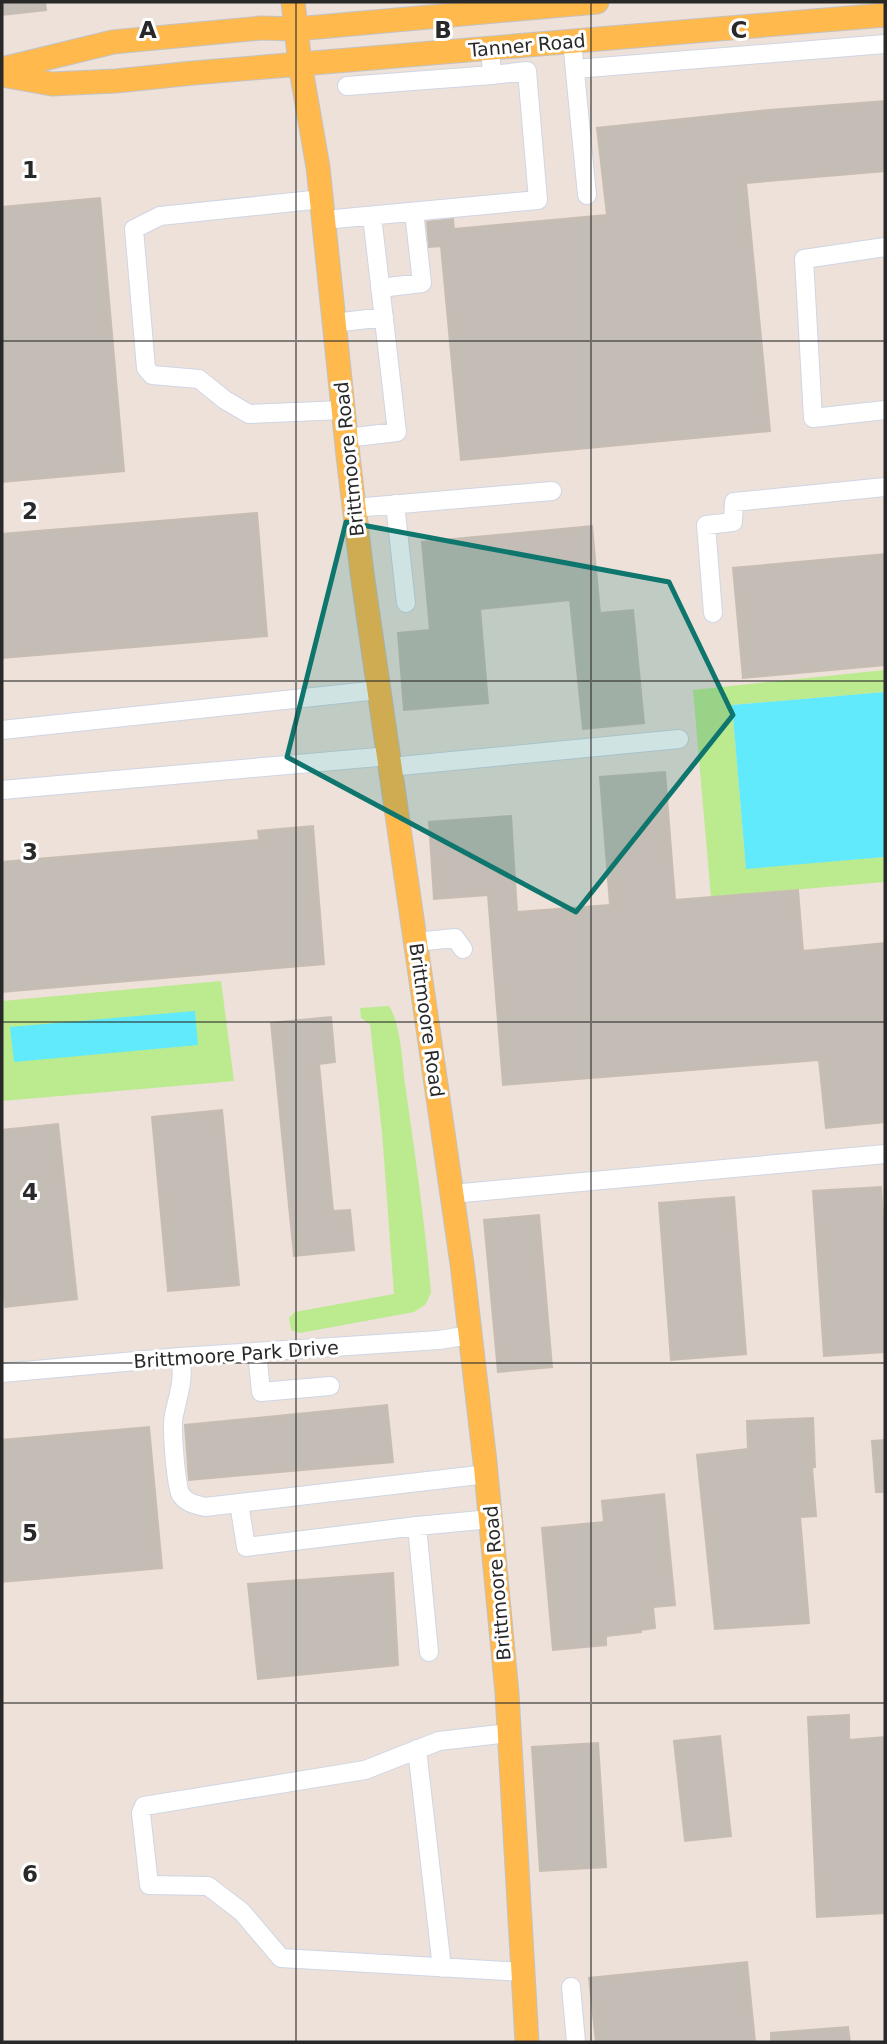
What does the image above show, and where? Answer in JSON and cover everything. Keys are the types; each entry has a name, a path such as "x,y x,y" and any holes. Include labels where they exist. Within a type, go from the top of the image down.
{"main road":[{"name":"Brittmoore Road","path":"293,2 300,64 318,167 354,508 452,1194 486,1474 509,1733 527,2042"},
{"name":"Tanner Road","path":"2,69 113,42 261,28 296,29 597,2"},
{"name":"Tanner Road","path":"2,75 52,84 116,81 885,15"}],"street":[{"path":"773,24 777,53"},
{"path":"572,41 587,195"},
{"path":"575,69 885,44"},
{"path":"490,48 492,75"},
{"path":"343,410 249,414 225,400 199,379 152,375 146,368 134,229 160,216 323,210 372,216 538,200 527,71 347,86"},
{"path":"380,288 422,283 414,212"},
{"path":"346,438 397,432 372,216"},
{"path":"885,247 804,259 813,418 885,410"},
{"path":"334,323 383,317"},
{"path":"713,612 706,525 733,522 734,502 885,487"},
{"path":"354,508 552,491"},
{"path":"395,504 406,603"},
{"path":"2,730 379,690"},
{"path":"2,790 679,739"},
{"path":"415,942 455,939 463,949"},
{"path":"452,1194 885,1154"},
{"name":"Brittmoore Park Drive","path":"2,1373 180,1357 439,1340 470,1335"},
{"path":"257,1352 261,1392 330,1386"},
{"path":"180,1357 183,1370 181,1389 173,1418 179,1492 187,1502 205,1507 486,1474"},
{"path":"239,1503 247,1547 491,1519"},
{"path":"417,1526 429,1652"},
{"path":"509,1733 439,1741 365,1770 144,1806 141,1813 149,1885 208,1886 242,1912 281,1958 523,1972"},
{"path":"417,1749 442,1968"},
{"path":"571,1987 576,2042"}],"highlighted area":[{"path":"346,522 669,582 733,715 576,912 287,757"}],"green space":[{"path":"885,670 885,692 732,705 746,868 885,857 885,882 711,897 693,690"},
{"path":"221,981 234,1081 2,1101 2,1001"},
{"path":"389,1006 400,1044 431,1293 425,1305 414,1312 300,1333 291,1330 289,1318 295,1312 394,1294 382,1132 370,1024 361,1018 360,1008"}],"water":[{"path":"885,692 885,857 746,869 732,705"},
{"path":"195,1011 198,1045 14,1062 10,1027"}],"building":[{"path":"2,2 45,2 46,10 2,15"},
{"path":"885,101 885,171 746,183 770,431 461,460 441,246 429,247 427,222 453,219 454,229 607,215 597,128"},
{"path":"100,198 124,471 2,482 2,207"},
{"path":"257,513 267,636 2,658 2,534"},
{"path":"592,526 600,613 633,610 644,723 583,729 570,600 480,609 488,703 404,710 398,633 430,630 422,542"},
{"path":"885,554 885,665 743,678 733,568"},
{"path":"665,772 675,900 798,890 803,951 885,943 885,1122 826,1128 819,1060 503,1085 488,895 434,899 429,822 511,816 517,912 610,905 600,777"},
{"path":"313,826 324,964 2,992 2,862 259,840 258,831"},
{"path":"331,1017 335,1062 319,1064 333,1211 350,1210 354,1250 294,1256 271,1023"},
{"path":"222,1110 239,1285 168,1291 152,1117"},
{"path":"58,1124 77,1299 5,1307 2,1273 2,1130"},
{"path":"881,1187 885,1257 885,1352 824,1356 813,1191"},
{"path":"734,1197 746,1354 671,1360 659,1203"},
{"path":"539,1215 552,1367 498,1372 484,1220"},
{"path":"387,1405 393,1462 189,1480 185,1425"},
{"path":"813,1418 815,1467 812,1467 816,1516 800,1517 809,1623 715,1629 697,1455 748,1449 747,1421"},
{"path":"149,1427 162,1568 2,1582 2,1440"},
{"path":"885,1440 885,1492 876,1492 872,1441"},
{"path":"664,1494 675,1605 653,1607 655,1628 606,1636 606,1645 553,1650 542,1528 604,1522 602,1501"},
{"path":"393,1573 398,1665 258,1679 248,1584"},
{"path":"849,1715 849,1740 885,1737 885,1913 817,1917 808,1717"},
{"path":"720,1736 731,1836 685,1841 674,1741"},
{"path":"598,1743 606,1867 540,1871 532,1747"},
{"path":"747,1962 755,2042 596,2042 589,1978"},
{"path":"848,2027 850,2042 771,2042 771,2033"}]}
